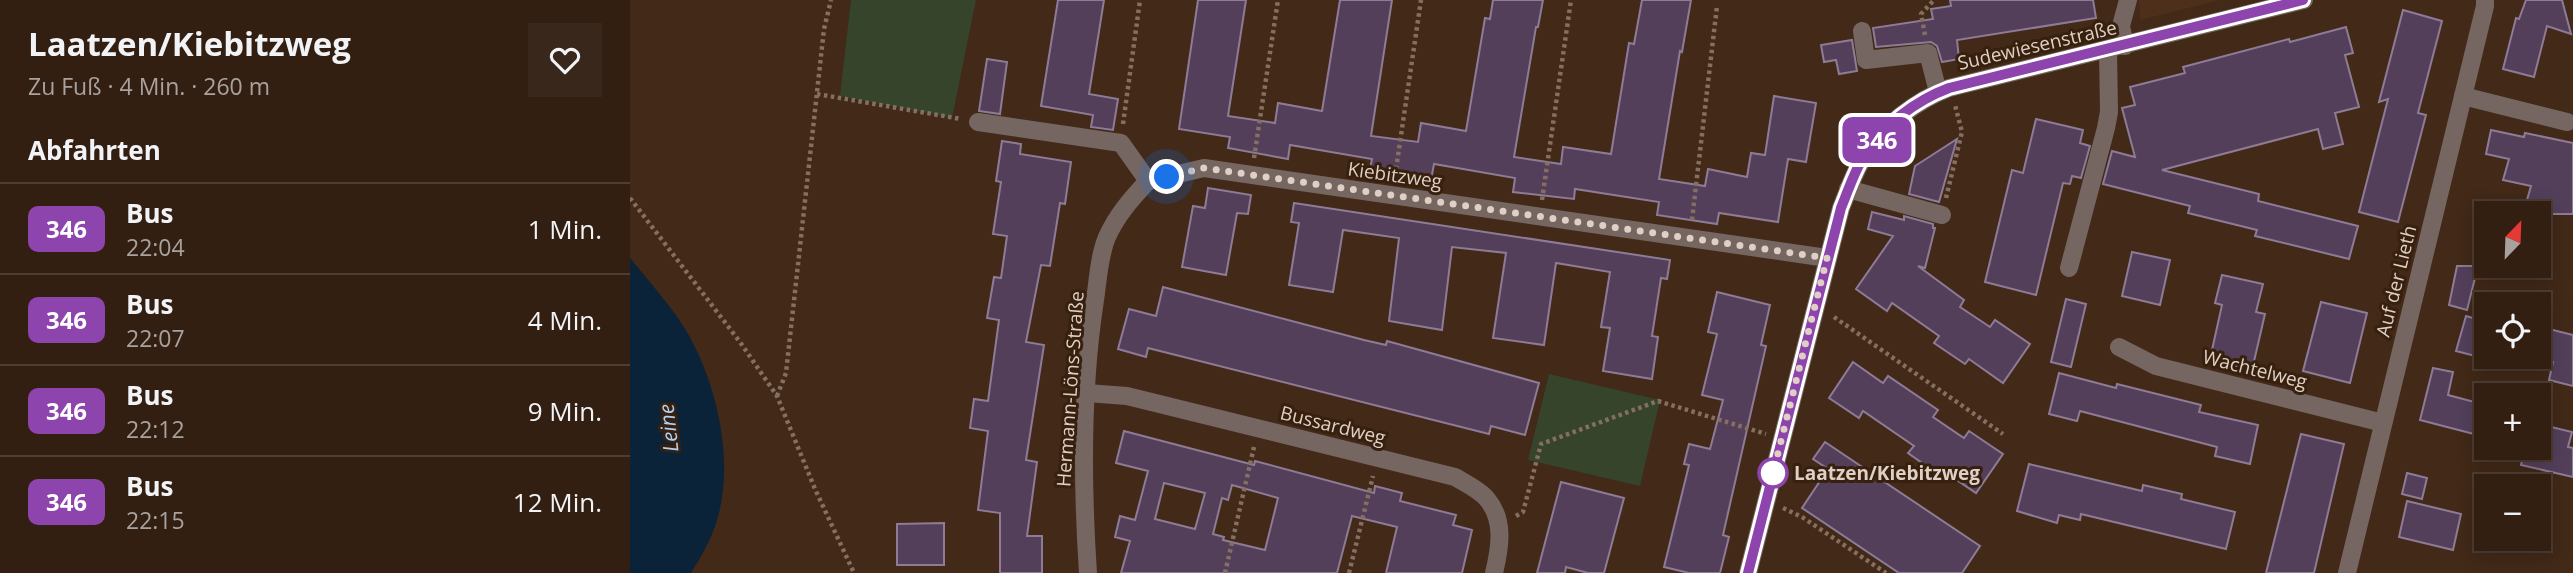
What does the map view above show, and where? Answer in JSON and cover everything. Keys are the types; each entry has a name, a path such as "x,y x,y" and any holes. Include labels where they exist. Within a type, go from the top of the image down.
{"street":[{"path":"2069,268 2107,120 2116,48 2128,0"},
{"name":"Sudewiesenstraße","path":"1748,573 1827,258 1848,189 1864,155 1882,134 1903,114 1944,90 2304,0"},
{"name":"Auf der Lieth","path":"2347,573 2485,0"},
{"path":"1862,31 1866,60 1928,53 1944,90"},
{"path":"2463,96 2567,122"},
{"path":"978,122 1121,143 1148,181"},
{"name":"Kiebitzweg","path":"1148,181 1204,168 1827,258"},
{"name":"Hermann-Löns-Straße","path":"1088,573 1084,504 1091,329 1106,239 1122,208 1148,181"},
{"path":"1848,189 1942,215"},
{"name":"Wachtelweg","path":"2119,347 2156,366 2383,423"},
{"name":"Bussardweg","path":"1087,393 1128,397 1455,477 1487,499 1500,526"},
{"path":"1494,573 1500,526"}],"path":[{"path":"777,396 786,373 824,29 831,0"},
{"path":"1121,143 1140,0"},
{"path":"1251,175 1278,0"},
{"path":"1392,195 1421,0"},
{"path":"1539,217 1571,0"},
{"path":"1928,53 1921,13 1934,0"},
{"path":"1690,238 1717,6"},
{"path":"1942,215 1962,132 1944,90"},
{"path":"817,94 978,122"},
{"path":"630,198 740,342 777,396 815,489 854,573"},
{"path":"1816,305 2003,434"},
{"path":"1500,526 1523,512 1541,444 1658,401 1782,438"},
{"path":"1225,573 1258,429"},
{"path":"1349,573 1378,458"},
{"path":"1767,500 1802,516 1886,573"}],"shaded area":[{"path":"2139,0 2220,0 2140,20"}],"green space":[{"path":"851,0 976,0 952,118 840,96"},
{"path":"1549,374 1660,400 1640,486 1528,460"}],"water":[{"name":"Leine","path":"630,258 680,321 692,342 703,365 719,417 724,470 722,496 712,534 691,573 630,573"}],"building":[{"path":"1058,0 1104,0 1089,94 1118,99 1113,130 1091,127 1093,115 1041,106"},
{"path":"1198,0 1246,0 1228,116 1275,123 1278,103 1322,111 1340,0 1392,0 1371,136 1418,142 1421,123 1466,131 1485,18 1490,19 1493,0 1543,0 1514,157 1561,164 1563,147 1611,154 1629,43 1634,44 1642,0 1691,0 1659,179 1705,186 1708,169 1747,177 1751,153 1765,155 1774,96 1816,103 1806,162 1788,159 1778,222 1719,213 1717,224 1657,215 1659,202 1575,189 1574,199 1513,192 1515,178 1434,164 1431,180 1370,169 1372,159 1290,145 1288,159 1228,148 1230,137 1179,129"},
{"path":"1950,0 2093,0 2096,18 1957,40 1959,59 1942,62 1937,46 1931,42 1876,47 1873,28 1933,19 1931,9 1951,6"},
{"path":"2526,0 2562,0 2571,34 2547,26 2534,77 2503,69 2516,18 2519,19"},
{"path":"2403,10 2442,21 2418,113 2426,115 2398,222 2359,212 2388,99 2379,102"},
{"path":"2346,27 2353,53 2345,55 2359,107 2335,113 2343,144 2323,149 2318,129 2162,170 2259,194 2258,201 2358,226 2349,259 2255,236 2257,230 2188,213 2190,206 2103,184 2112,151 2135,157 2122,108 2135,105 2130,87 2185,73 2183,67"},
{"path":"1852,40 1857,71 1839,74 1836,60 1824,62 1821,45"},
{"path":"987,59 1007,62 1000,114 979,111"},
{"path":"2036,119 2083,130 2080,143 2090,146 2081,178 2072,176 2070,184 2063,183 2036,295 1985,282 2012,170 2023,173"},
{"path":"2491,130 2524,137 2525,133 2573,143 2573,214 2552,214 2552,201 2527,201 2531,186 2503,180 2509,159 2486,154"},
{"path":"1957,139 1939,202 1909,194 1915,166"},
{"path":"1002,141 1021,144 1020,154 1071,162 1065,204 1060,203 1050,266 1041,265 1026,342 1044,345 1026,460 1037,462 1027,536 1042,536 1042,573 1000,573 1000,513 978,510 988,431 970,428 974,399 988,401 999,320 987,318 994,277 1001,278 1007,236 993,234 1001,182 996,181"},
{"path":"1208,188 1251,195 1248,214 1237,213 1226,275 1182,267 1193,206 1205,208"},
{"path":"1294,203 1670,260 1667,279 1661,278 1652,336 1658,337 1652,379 1603,371 1610,328 1601,327 1610,272 1556,263 1544,345 1493,338 1506,253 1452,247 1442,330 1389,321 1399,238 1343,230 1333,292 1289,285 1299,223 1291,222"},
{"path":"1872,212 1904,220 1904,216 1933,224 1935,228 1925,268 1918,266 1964,300 1960,307 1990,327 1995,320 2030,344 2003,383 1969,359 1965,364 1934,343 1939,336 1892,303 1887,311 1856,289 1893,236 1868,229"},
{"path":"2132,252 2170,260 2160,305 2122,296"},
{"path":"2457,266 2474,266 2475,278 2467,310 2449,305"},
{"path":"2222,275 2263,284 2256,312 2265,314 2252,370 2210,359 2222,305 2215,303"},
{"path":"1163,287 1364,340 1386,345 1387,341 1539,383 1525,435 1491,426 1489,434 1148,348 1146,357 1118,349 1129,309 1156,316"},
{"path":"1717,292 1770,305 1761,345 1766,346 1723,535 1729,537 1720,573 1689,573 1664,567 1689,465 1684,464 1689,444 1710,449 1723,400 1702,395 1717,334 1708,332"},
{"path":"2066,299 2086,304 2071,367 2051,362"},
{"path":"2321,302 2367,313 2350,383 2303,371"},
{"path":"2466,316 2474,318 2474,356 2456,351"},
{"path":"2551,330 2573,335 2573,386 2549,380 2553,362"},
{"path":"1853,362 1883,383 1888,376 1938,410 1933,417 1964,438 1969,431 2003,454 1976,493 1942,470 1939,475 1908,453 1914,446 1863,411 1859,418 1829,398"},
{"path":"2433,368 2453,372 2448,395 2474,402 2474,434 2420,420"},
{"path":"2059,373 2116,388 2117,384 2201,405 2199,412 2258,425 2250,464 2215,456 2217,447 2080,411 2077,421 2049,414"},
{"path":"2551,427 2572,432 2568,447 2573,448 2573,477 2521,465 2522,460 2551,460"},
{"path":"1124,431 1254,465 1255,461 1374,493 1375,486 1402,493 1400,501 1456,515 1453,525 1472,530 1462,573 1386,573 1397,527 1352,516 1337,573 1121,573 1130,541 1115,537 1120,516 1135,520 1148,471 1116,463","holes":["1164,483 1205,493 1195,529 1155,519","1232,485 1278,498 1265,550 1223,540 1224,537 1213,534 1222,498 1228,500"]},
{"path":"2301,434 2344,444 2314,573 2266,573"},
{"path":"1825,442 1980,546 1962,573 1899,573 1802,508 1828,469 1813,459"},
{"path":"2029,464 2142,491 2143,485 2182,494 2181,499 2235,512 2226,549 2081,514 2080,520 2059,515 2057,523 2017,511"},
{"path":"2407,473 2427,478 2422,499 2402,494"},
{"path":"1561,482 1624,498 1604,573 1588,573 1566,567 1565,573 1537,573"},
{"path":"2407,501 2461,514 2453,550 2399,537"},
{"path":"944,523 944,565 897,565 897,524"}],"bus line":[{"name":"346","path":"1748,573 1841,208 1864,155 1882,134 1903,114 1949,88 2303,0"}],"place":[{"name":"Laatzen/Kiebitzweg","path":"1773,473"}],"route":[{"path":"1167,177 1204,168 1827,258 1773,473"}]}
